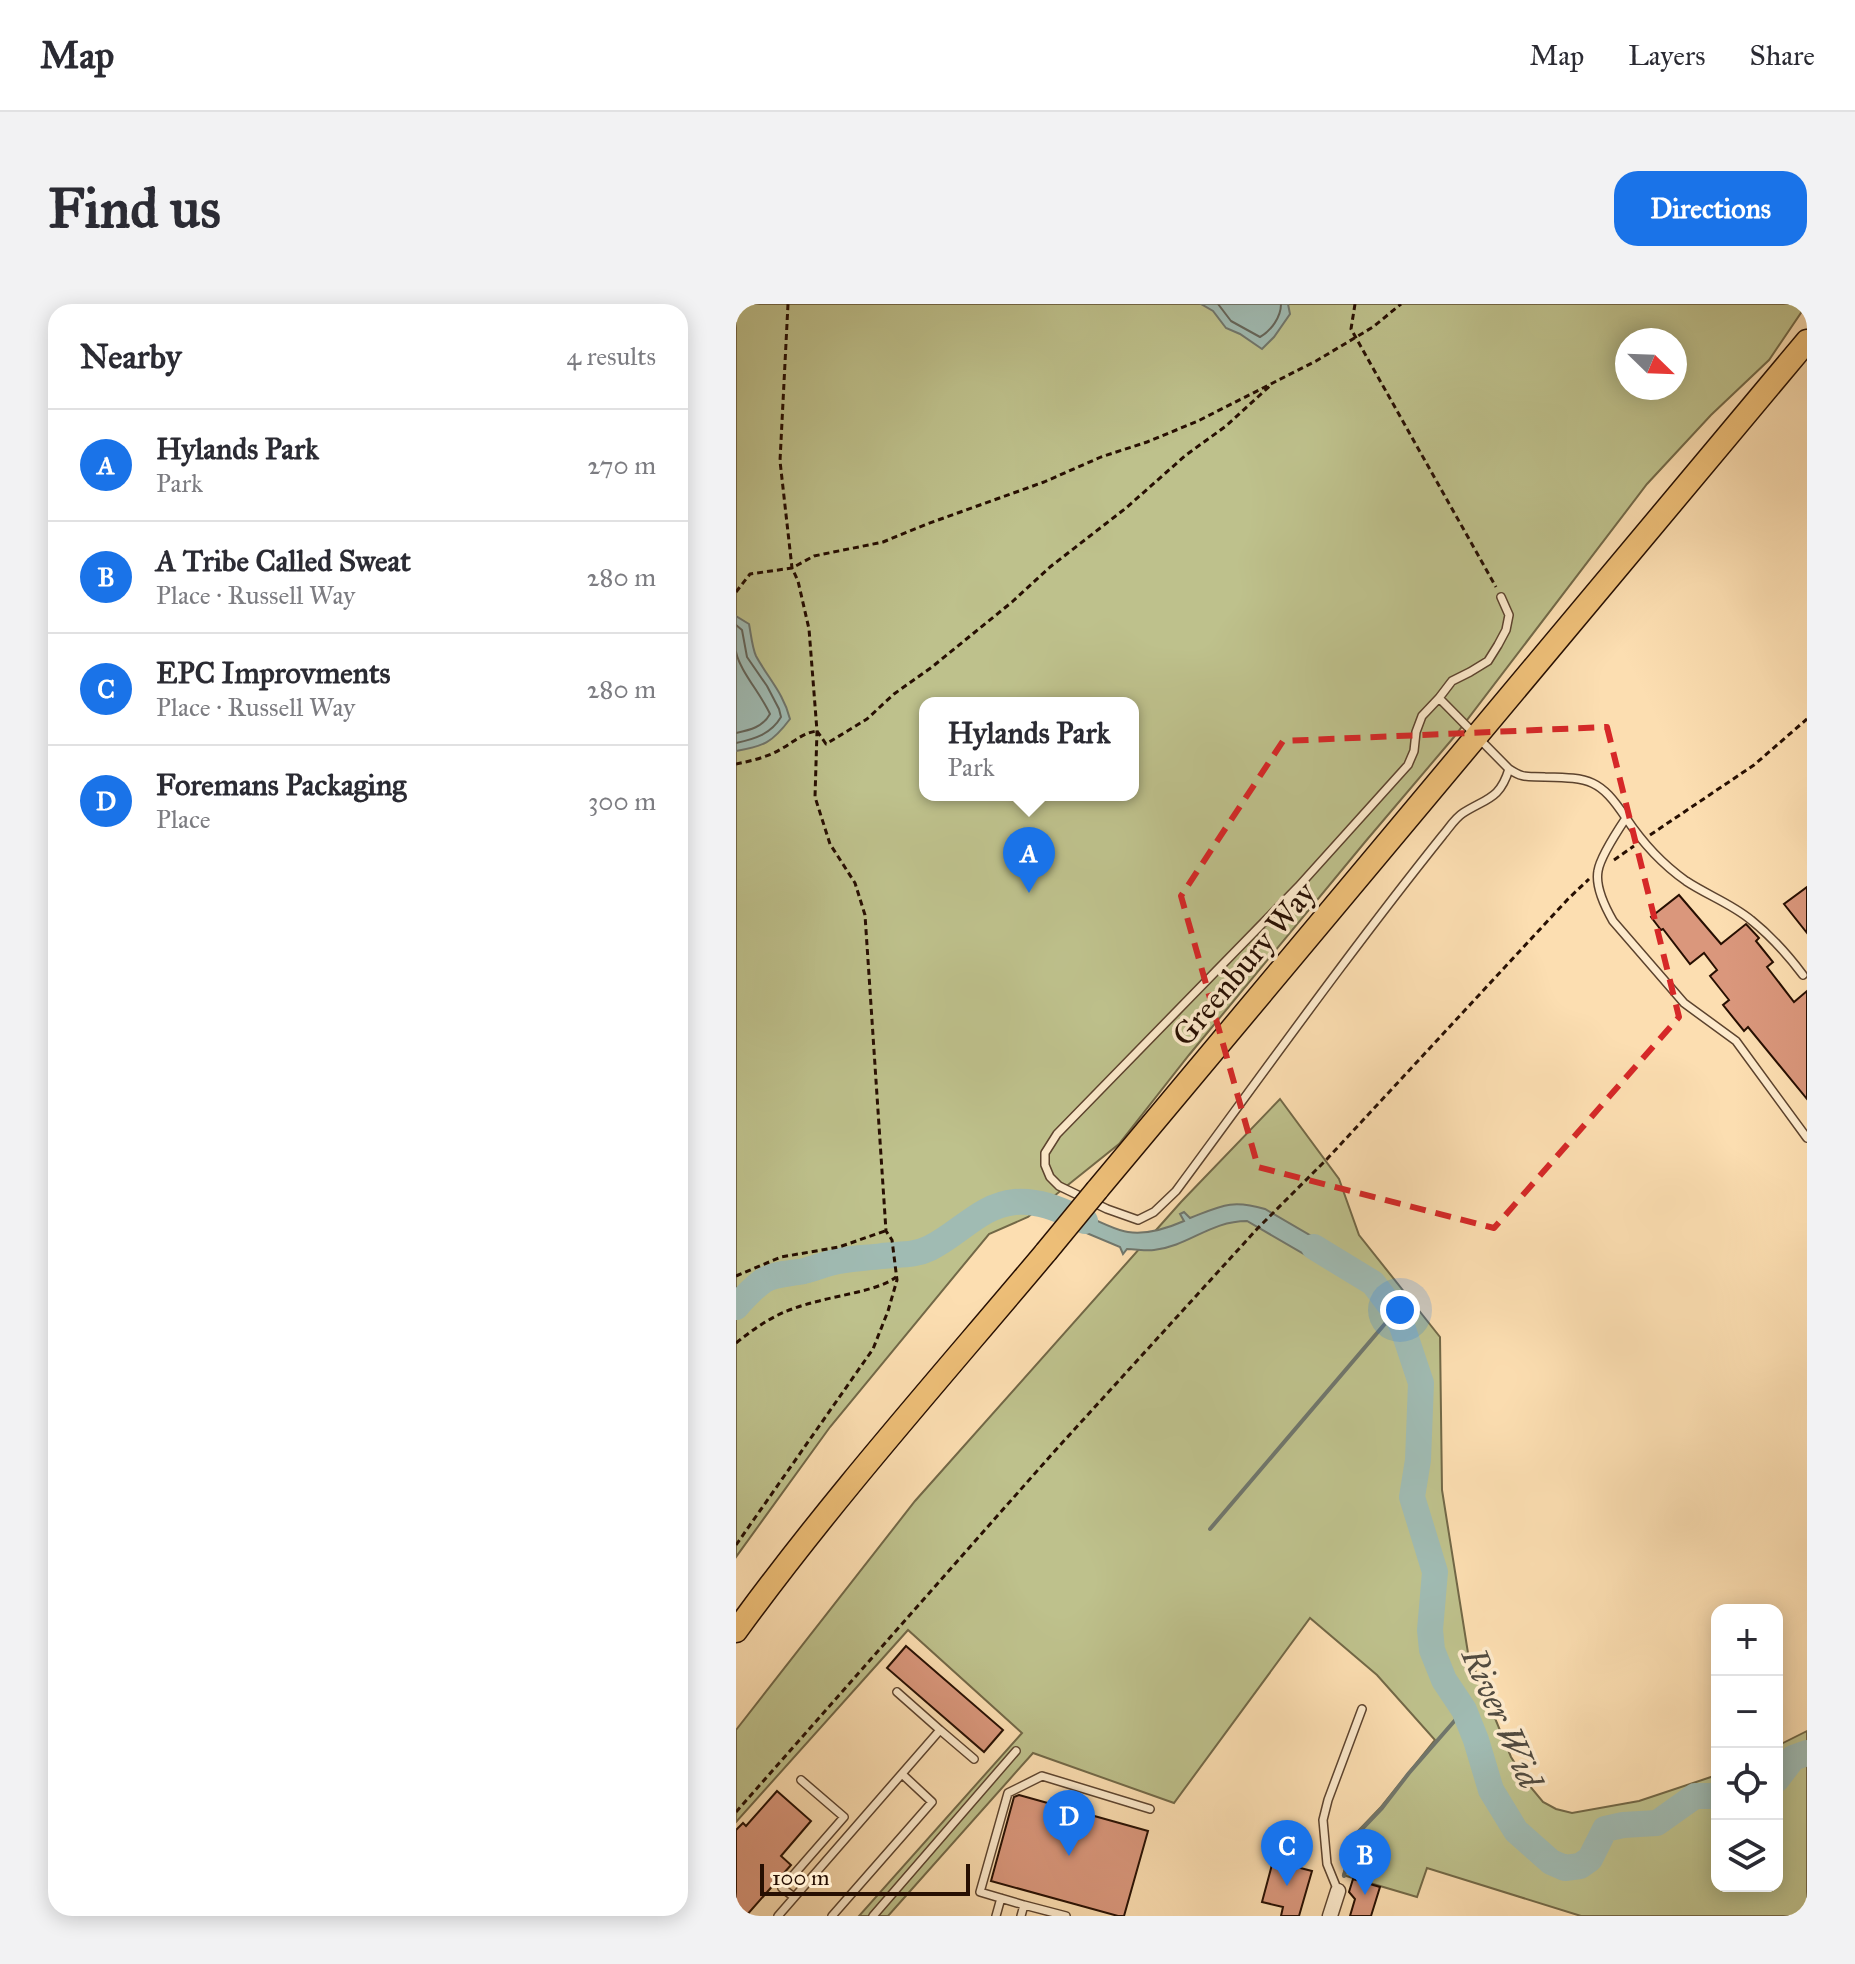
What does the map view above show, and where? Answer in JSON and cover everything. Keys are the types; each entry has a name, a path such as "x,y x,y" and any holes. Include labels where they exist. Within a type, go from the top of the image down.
{"highway":[{"name":"Greenbury Way","path":"736,1631 821,1520 1807,341"}],"street":[{"path":"1330,1916 1338,1891"}],"lane":[{"path":"1501,597 1509,615 1498,645 1488,661 1452,681 1422,716 1408,765 1298,887 1057,1134 1045,1153 1045,1165 1050,1177 1059,1186 1138,1220 1154,1212 1176,1191 1384,909 1460,814 1499,791 1509,769"},
{"path":"1439,698 1509,769 1522,778 1583,779 1599,785 1641,841 1686,881 1750,919 1785,952 1803,975"},
{"path":"1626,818 1598,871 1604,906 1613,921 1684,1003 1736,1041 1807,1138"},
{"path":"897,1692 974,1759"},
{"path":"1338,1891 1327,1864 1323,1820 1362,1709"},
{"path":"778,1916 940,1730"},
{"path":"873,1916 1016,1751"},
{"path":"832,1916 932,1802 902,1774"},
{"path":"1066,1916 980,1892 1008,1793 1042,1776 1150,1809"},
{"path":"794,1897 782,1888 844,1817 801,1780"},
{"path":"996,1916 1001,1898"},
{"path":"1021,1916 1024,1905"}],"path":[{"path":"736,1545 873,1349 897,1277 892,1240 886,1231 865,915 855,883 830,844 815,797 817,731 809,629 792,568 780,461 788,304"},
{"path":"1355,304 1351,329 1501,597"},
{"path":"736,592 750,574 792,568 814,556 883,542 1198,421 1316,361 1373,327 1401,304"},
{"path":"817,731 826,744 867,719 1126,508 1186,455 1226,426 1276,381"},
{"path":"736,1812 1257,1229 1327,1159 1568,899 1598,871 1754,765 1807,719"},
{"path":"736,764 779,750 805,733 817,731"},
{"path":"736,1276 781,1257 839,1247 886,1231"},
{"path":"736,1343 774,1316 880,1285 897,1277"}],"highlighted area":[{"path":"1607,727 1679,1017 1494,1228 1258,1167 1181,896 1283,741"}],"green space":[{"path":"736,304 1807,304 1769,360 1711,415 1647,484 1454,737 1189,1055 1119,1144 1028,1217 989,1234 830,1427 736,1557"},
{"path":"1280,1099 1339,1179 1359,1235 1440,1337 1442,1490 1468,1653 1511,1757 1528,1784 1543,1802 1572,1813 1639,1801 1711,1777 1711,1892 1783,1892 1783,1743 1807,1731 1807,1916 1581,1916 1427,1868 1417,1897 1343,1875 1357,1832 1435,1740 1377,1675 1310,1618 1174,1803 1033,1753 888,1916 859,1916 1022,1733 908,1630 736,1822 736,1730 915,1501 1181,1202"}],"water":[{"path":"1201,304 1288,304 1290,314 1262,349 1226,328 1213,311"},
{"path":"736,616 749,624 756,656 780,694 790,719 767,742 736,751"},
{"path":"1057,1201 1092,1219 1135,1233 1184,1221 1180,1214 1184,1212 1190,1218 1226,1205 1243,1204 1265,1209 1349,1258 1340,1275 1247,1221 1222,1225 1167,1248 1127,1249 1123,1254 1120,1247 1046,1216"}],"building":[{"path":"1807,887 1807,933 1784,904"},
{"path":"1679,895 1721,944 1746,924 1759,938 1756,941 1773,962 1767,967 1794,1002 1807,991 1807,1099 1748,1027 1744,1031 1723,1005 1729,1000 1710,976 1717,970 1704,953 1690,964 1651,917"},
{"path":"906,1646 1003,1730 984,1752 887,1668"},
{"path":"777,1791 811,1821 781,1856 791,1865 746,1916 736,1916 736,1830 743,1823 746,1826"},
{"path":"1019,1795 1148,1831 1124,1916 991,1881 1014,1797"},
{"path":"1273,1861 1312,1871 1299,1916 1281,1916 1283,1907 1262,1902"},
{"path":"1353,1879 1380,1887 1371,1916 1350,1916 1355,1899 1349,1892"}],"waterway":[{"name":"River Wid","path":"736,1307 772,1276 844,1260 924,1251 991,1208 1003,1204 1043,1204 1085,1221"},
{"name":"River Wid","path":"1314,1247 1373,1283 1402,1326 1421,1383 1418,1460 1412,1497 1435,1572 1430,1630 1432,1650 1444,1680 1464,1710 1491,1790 1516,1831 1551,1862 1565,1868 1580,1866 1590,1859 1605,1829 1657,1823 1695,1796 1711,1796"},
{"path":"1210,1529 1395,1312"},
{"path":"1344,1876 1360,1831 1464,1710"},
{"name":"River Wid","path":"1783,1771 1793,1758 1807,1753"}],"place":[{"name":"Hylands Park","path":"1029,893"},
{"name":"Foremans Packaging","path":"1069,1856"},
{"name":"EPC Improvments","path":"1287,1886"},
{"name":"A Tribe Called Sweat","path":"1365,1895"}]}
